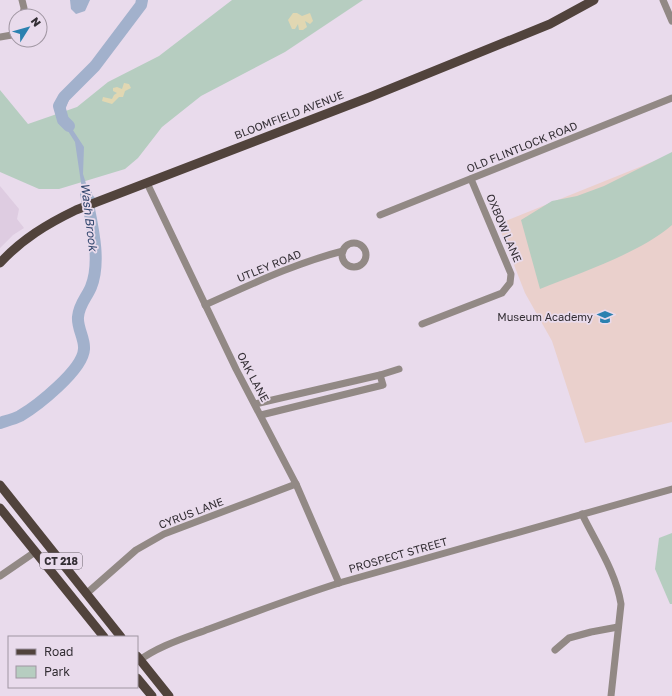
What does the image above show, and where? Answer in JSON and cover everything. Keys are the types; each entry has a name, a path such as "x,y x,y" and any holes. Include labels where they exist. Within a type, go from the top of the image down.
{"main road":[{"name":"BLOOMFIELD AVENUE","path":"0,263 16,246 38,231 76,210 370,97 550,24 594,0"},
{"name":"CT 218","path":"0,484 120,636"},
{"name":"CT 218","path":"0,508 103,636"},
{"path":"138,659 170,696"},
{"path":"138,679 152,696"}],"street":[{"path":"663,0 672,21"},
{"name":"OLD FLINTLOCK ROAD","path":"380,215 672,98"},
{"name":"OXBOW LANE","path":"422,324 502,293 510,283 512,274 471,179"},
{"name":"OAK LANE","path":"148,183 205,305 296,484 339,583"},
{"name":"UTLEY ROAD","path":"205,305 268,276 327,255 343,251"},
{"path":"255,404 380,375 399,369"},
{"path":"261,416 383,385 380,375"},
{"name":"CYRUS LANE","path":"86,594 136,550 164,534 296,484"},
{"name":"PROSPECT STREET","path":"138,659 149,652 288,599 339,583 672,489"},
{"path":"582,514 619,590 621,604 611,696"},
{"path":"0,576 35,552"},
{"path":"555,650 569,638 590,632 618,627"}],"shaded area":[{"name":"Museum Academy","path":"672,154 672,422 585,443 552,341 525,293 498,224"},
{"path":"0,186 19,209 17,219 24,228 13,235 0,248"}],"green space":[{"path":"232,0 363,0 285,52 201,96 162,127 138,158 125,169 59,189 39,189 0,172 0,90 28,124 77,107 108,82 159,56"},
{"path":"672,152 672,225 643,245 626,254 540,289 521,220 552,201 577,196 604,186"},
{"path":"672,533 672,604 670,604 655,569 659,538"}],"sand":[{"path":"293,13 297,13 302,16 310,13 313,21 310,24 305,21 307,27 303,30 299,30 298,24 295,29 292,29 288,20"},
{"path":"124,83 129,84 131,88 125,91 123,97 119,97 112,104 102,101 103,97 112,99 117,93 113,91 113,88 117,87 122,89"}],"water":[{"path":"70,0 90,0 85,11 76,14 71,9"},
{"path":"73,83 78,87 71,95 65,110 65,118 84,147 83,174 88,190 95,198 84,203 75,142 61,120 62,98"}],"waterway":[{"name":"Wash Brook","path":"69,126 63,120 59,106 64,97 95,66 141,5 142,0"},
{"name":"Wash Brook","path":"0,423 20,416 47,396 68,377 82,357 84,345 78,317 81,304 91,287 96,265 93,228 86,194"}],"place":[{"name":"Museum Academy","path":"605,317"}]}
